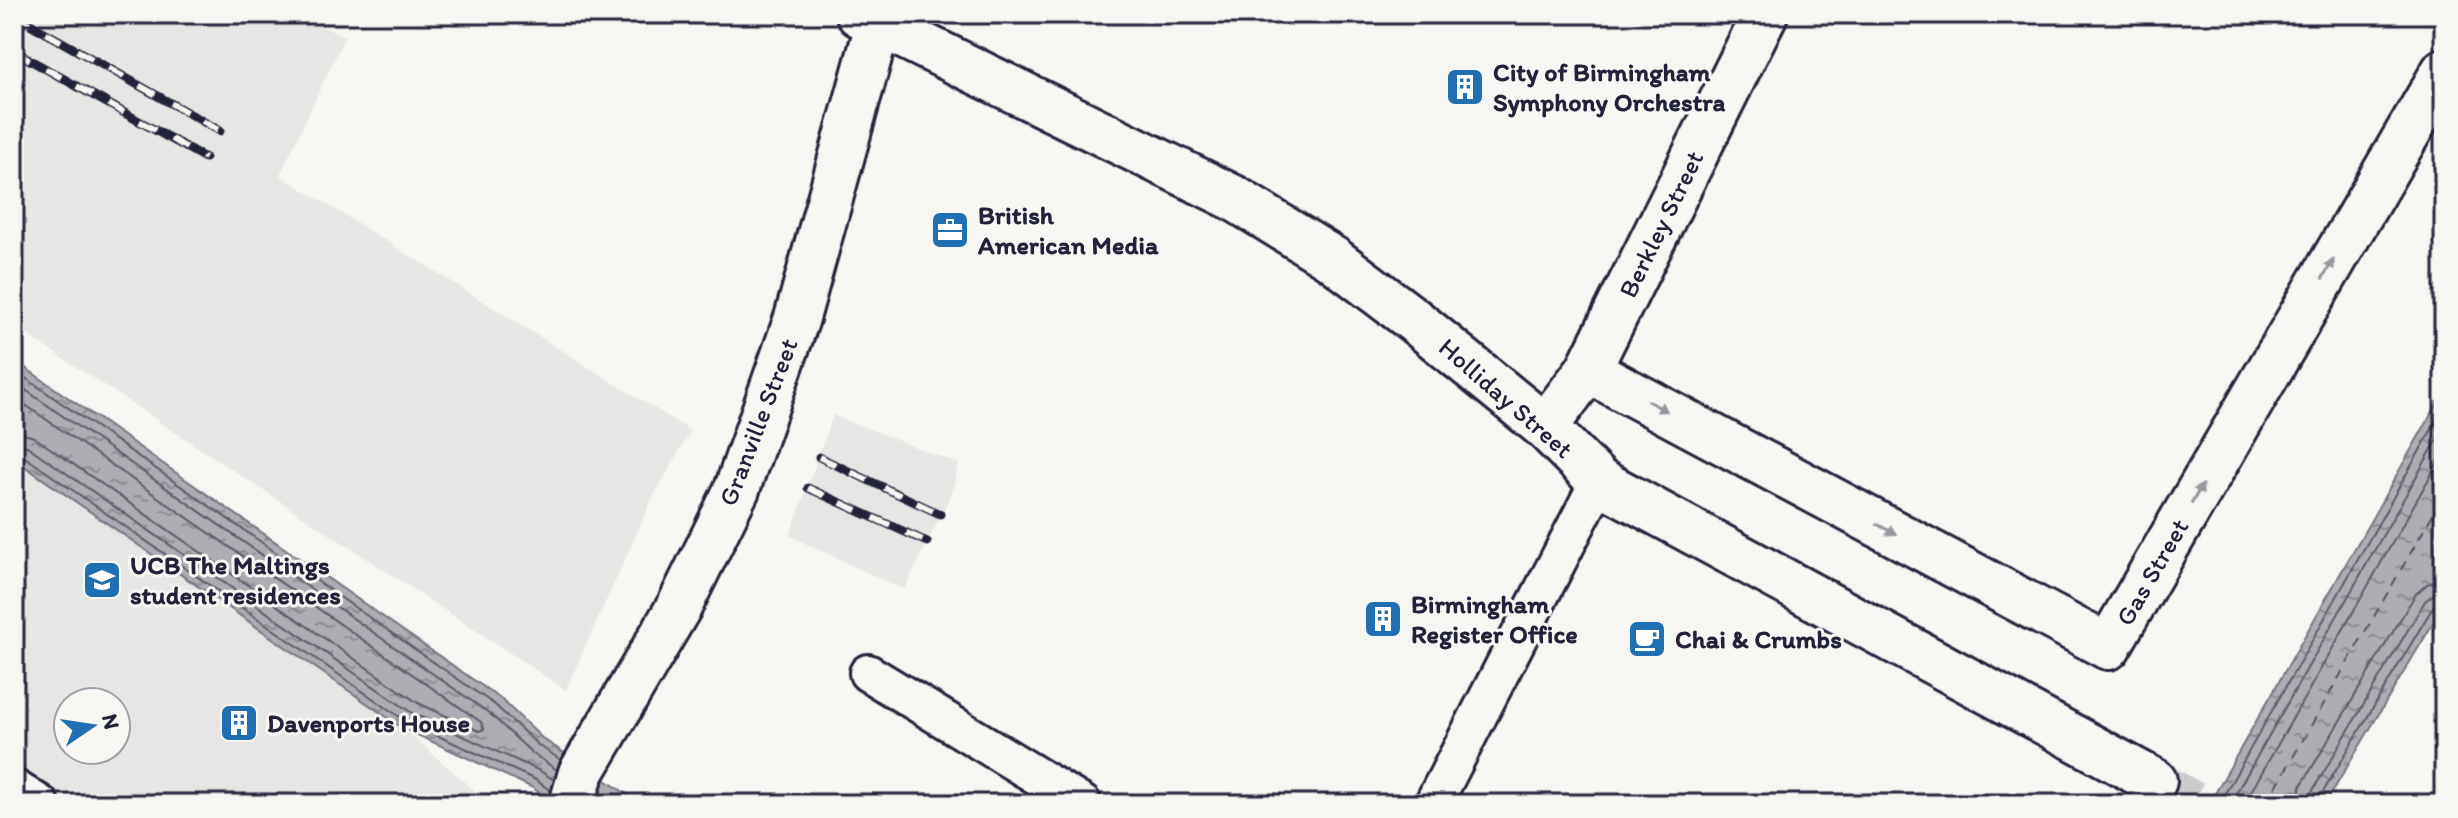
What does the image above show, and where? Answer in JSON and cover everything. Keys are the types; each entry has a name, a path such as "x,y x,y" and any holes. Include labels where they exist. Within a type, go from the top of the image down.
{"street":[{"name":"Berkley Street","path":"1545,427 1588,370 1765,14"},
{"name":"Holliday Street","path":"873,17 1234,198 1333,259 1415,321 1545,427 1599,481 2154,781"},
{"name":"Granville Street","path":"572,804 581,773 680,605 737,489 797,318 873,17"},
{"name":"Gas Street","path":"1588,370 2108,647 2444,71"}],"lane":[{"path":"1433,804 1599,481"},
{"path":"868,673 1083,804"},
{"path":"14,788 40,804"}],"shaded area":[{"path":"14,14 291,14 345,36 280,175 691,431 653,497 566,690 14,326"},
{"path":"833,415 959,464 950,497 904,590 790,536"},
{"name":"UCB The Maltings student residences","path":"14,459 404,729 490,804 14,804"}],"water":[{"path":"14,360 501,699 543,739 642,804 556,804 533,788 404,729 14,459"},
{"path":"2444,392 2444,605 2325,804 2209,804"}],"ferry route":[{"path":"2266,804 2444,495"}],"tunnel":[{"path":"2154,781 2194,804"}],"railway":[{"path":"14,15 220,131"},
{"path":"14,51 205,158"},
{"path":"819,457 940,514"},
{"path":"808,488 927,542"}],"place":[{"name":"City of Birmingham Symphony Orchestra","path":"1465,87"},
{"name":"British American Media","path":"950,230"},
{"name":"UCB The Maltings student residences","path":"102,580"},
{"name":"Birmingham Register Office","path":"1383,619"},
{"name":"Chai & Crumbs","path":"1647,639"},
{"name":"Davenports House","path":"239,723"}]}
